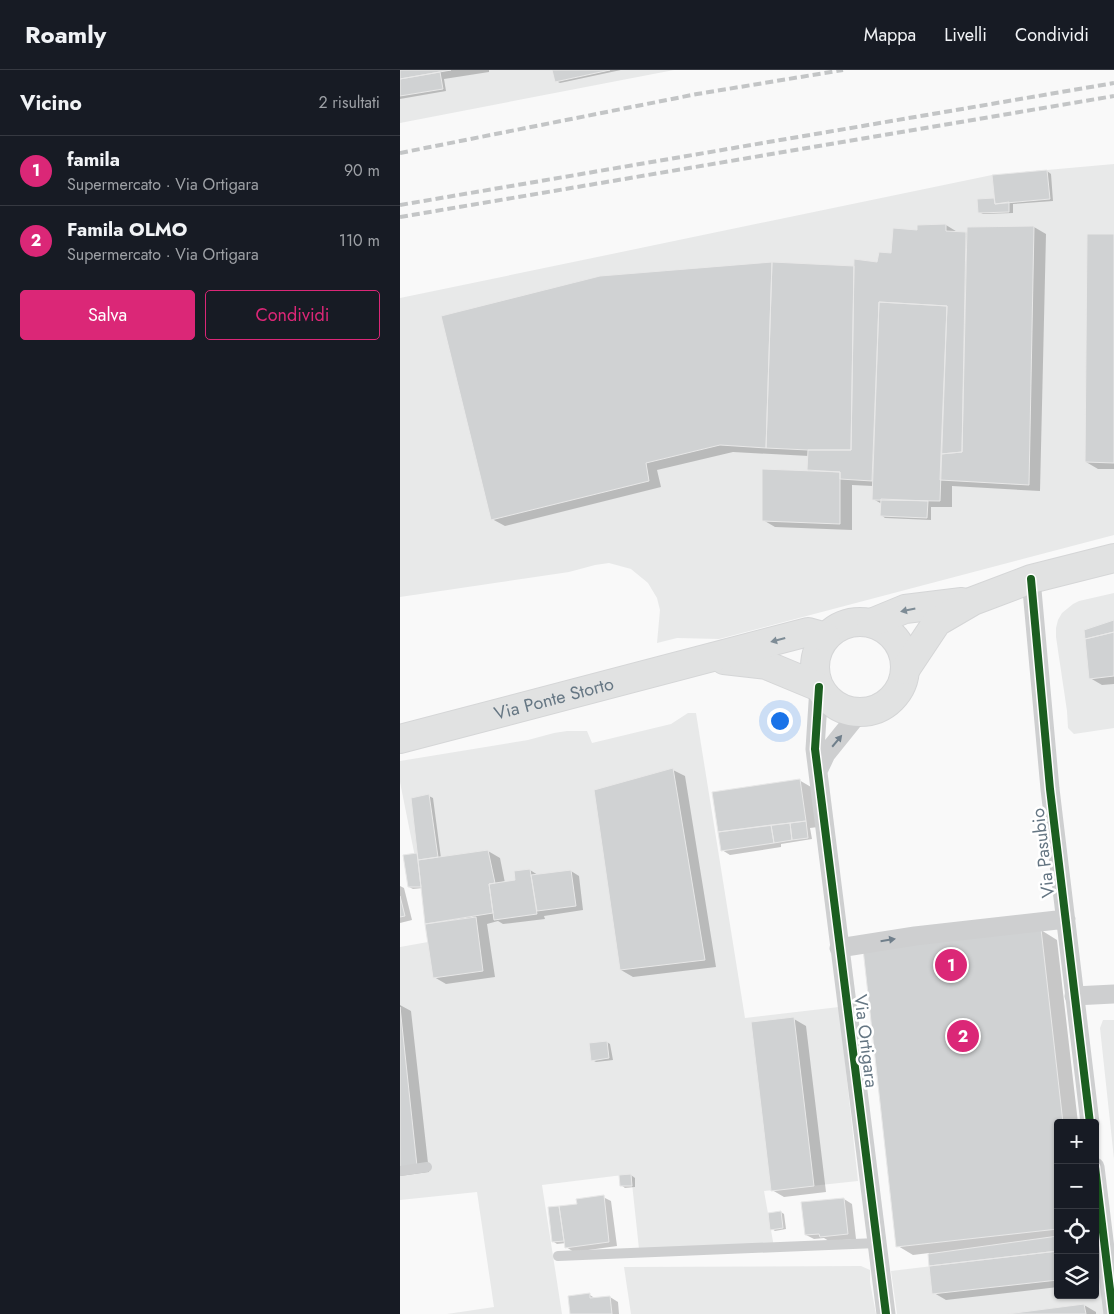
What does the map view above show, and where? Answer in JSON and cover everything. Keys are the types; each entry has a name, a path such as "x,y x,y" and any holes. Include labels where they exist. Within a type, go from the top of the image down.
{"main road":[{"path":"872,623 905,609 981,598 1030,579 1114,558"},
{"name":"Via Ponte Storto","path":"400,739 808,632 826,637 818,649 814,664 819,687 826,697 835,706 847,711 873,711 885,705 895,696 902,684 905,670 937,622 981,598"},
{"path":"826,637 835,629 847,624 859,622 872,623 886,630 896,641 904,655 905,670"},
{"name":"Via Ponte Storto","path":"708,658 766,665 819,687"}],"street":[{"name":"Via Pasubio","path":"1030,579 1050,789 1089,1119"},
{"name":"Via Ortigara","path":"819,687 815,749 886,1314"},
{"path":"818,771 826,754 859,712"},
{"path":"839,948 915,936 1066,919"},
{"path":"1074,996 1114,994"},
{"path":"1099,1198 1114,1314"}],"lane":[{"path":"400,1171 427,1167"},
{"path":"558,1256 877,1243"}],"shaded area":[{"path":"400,70 674,70 400,123"},
{"path":"1114,164 1114,535 719,639 677,638 657,643 660,610 657,598 648,583 631,569 609,563 569,572 400,597 400,298 992,175"},
{"path":"1114,593 1114,728 1074,734 1068,728 1056,637 1058,620 1062,613 1079,601"},
{"path":"688,713 696,713 745,1018 839,1007 858,1181 764,1191 774,1247 639,1249 631,1174 542,1185 562,1314 447,1314 494,1307 477,1192 400,1200 400,947 428,942 421,887 400,782 400,761 528,740 567,731 587,731 592,743 671,724"},
{"path":"1103,1020 1114,1020 1114,1159 1100,1028"},
{"path":"1099,1246 1103,1246 1110,1314 897,1314 891,1271 1054,1251 1054,1299 1099,1299"},
{"path":"861,1266 870,1270 870,1282 876,1314 631,1314 624,1267"}],"building":[{"path":"400,70 451,70 400,79"},
{"path":"552,70 610,70 555,82"},
{"path":"440,72 443,89 400,96 400,79"},
{"path":"1047,170 1050,199 995,204 992,175"},
{"path":"994,198 995,204 1009,202 1009,212 978,213 977,199"},
{"path":"946,224 946,231 966,232 962,452 941,454 947,306 879,302 872,481 840,479 840,472 807,470 808,450 851,450 854,259 877,262 879,252 891,253 893,228 917,230 917,225"},
{"path":"1034,226 1029,485 940,480 941,454 962,452 967,227"},
{"path":"1087,234 1114,234 1114,463 1085,462"},
{"path":"772,262 766,448 720,445 646,463 649,481 491,520 441,316 600,276"},
{"path":"772,262 854,266 851,450 766,448"},
{"path":"879,302 947,306 940,501 872,500"},
{"path":"762,469 840,472 840,524 762,521"},
{"path":"881,499 928,501 927,518 880,516"},
{"path":"1114,620 1114,632 1085,639 1084,630"},
{"path":"1114,632 1114,676 1089,679 1085,639"},
{"path":"673,768 705,960 620,970 594,790"},
{"path":"800,779 806,821 718,832 712,792"},
{"path":"429,794 438,857 418,860 411,798"},
{"path":"806,821 808,838 792,840 790,823"},
{"path":"790,823 792,840 774,843 771,825"},
{"path":"771,825 774,843 721,851 718,832"},
{"path":"488,850 495,883 489,884 493,913 425,924 418,860"},
{"path":"417,853 421,887 408,887 403,855"},
{"path":"530,869 537,914 494,920 489,884 515,880 514,871"},
{"path":"571,870 576,906 537,911 531,875"},
{"path":"400,896 405,916 400,917"},
{"path":"476,917 483,971 433,978 425,924"},
{"path":"1041,929 1063,1119 1054,1119 1054,1229 896,1247 863,949"},
{"path":"400,1007 417,1166 400,1168"},
{"path":"794,1017 814,1186 771,1191 751,1022"},
{"path":"607,1041 609,1058 591,1061 589,1043"},
{"path":"631,1174 632,1186 620,1186 619,1175"},
{"path":"604,1195 609,1242 565,1248 559,1206 577,1204 576,1199"},
{"path":"844,1198 848,1234 820,1237 819,1234 805,1235 801,1202"},
{"path":"559,1206 564,1241 552,1242 548,1207"},
{"path":"781,1211 783,1228 770,1230 768,1213"},
{"path":"1054,1237 1054,1251 929,1266 928,1254"},
{"path":"1054,1251 1054,1280 932,1294 929,1266"},
{"path":"590,1293 590,1298 610,1296 612,1314 570,1314 568,1296"},
{"path":"1084,1304 1086,1314 1007,1314"}],"railway":[{"path":"400,153 697,94 843,70"},
{"path":"400,205 1114,83"},
{"path":"400,217 1114,96"}],"cycle path":[{"path":"1031,579 1050,789 1090,1119"},
{"path":"819,687 815,749 886,1314"},
{"path":"1099,1200 1113,1314"}],"place":[{"name":"famila","path":"951,965"},
{"name":"Famila OLMO","path":"963,1036"}]}
